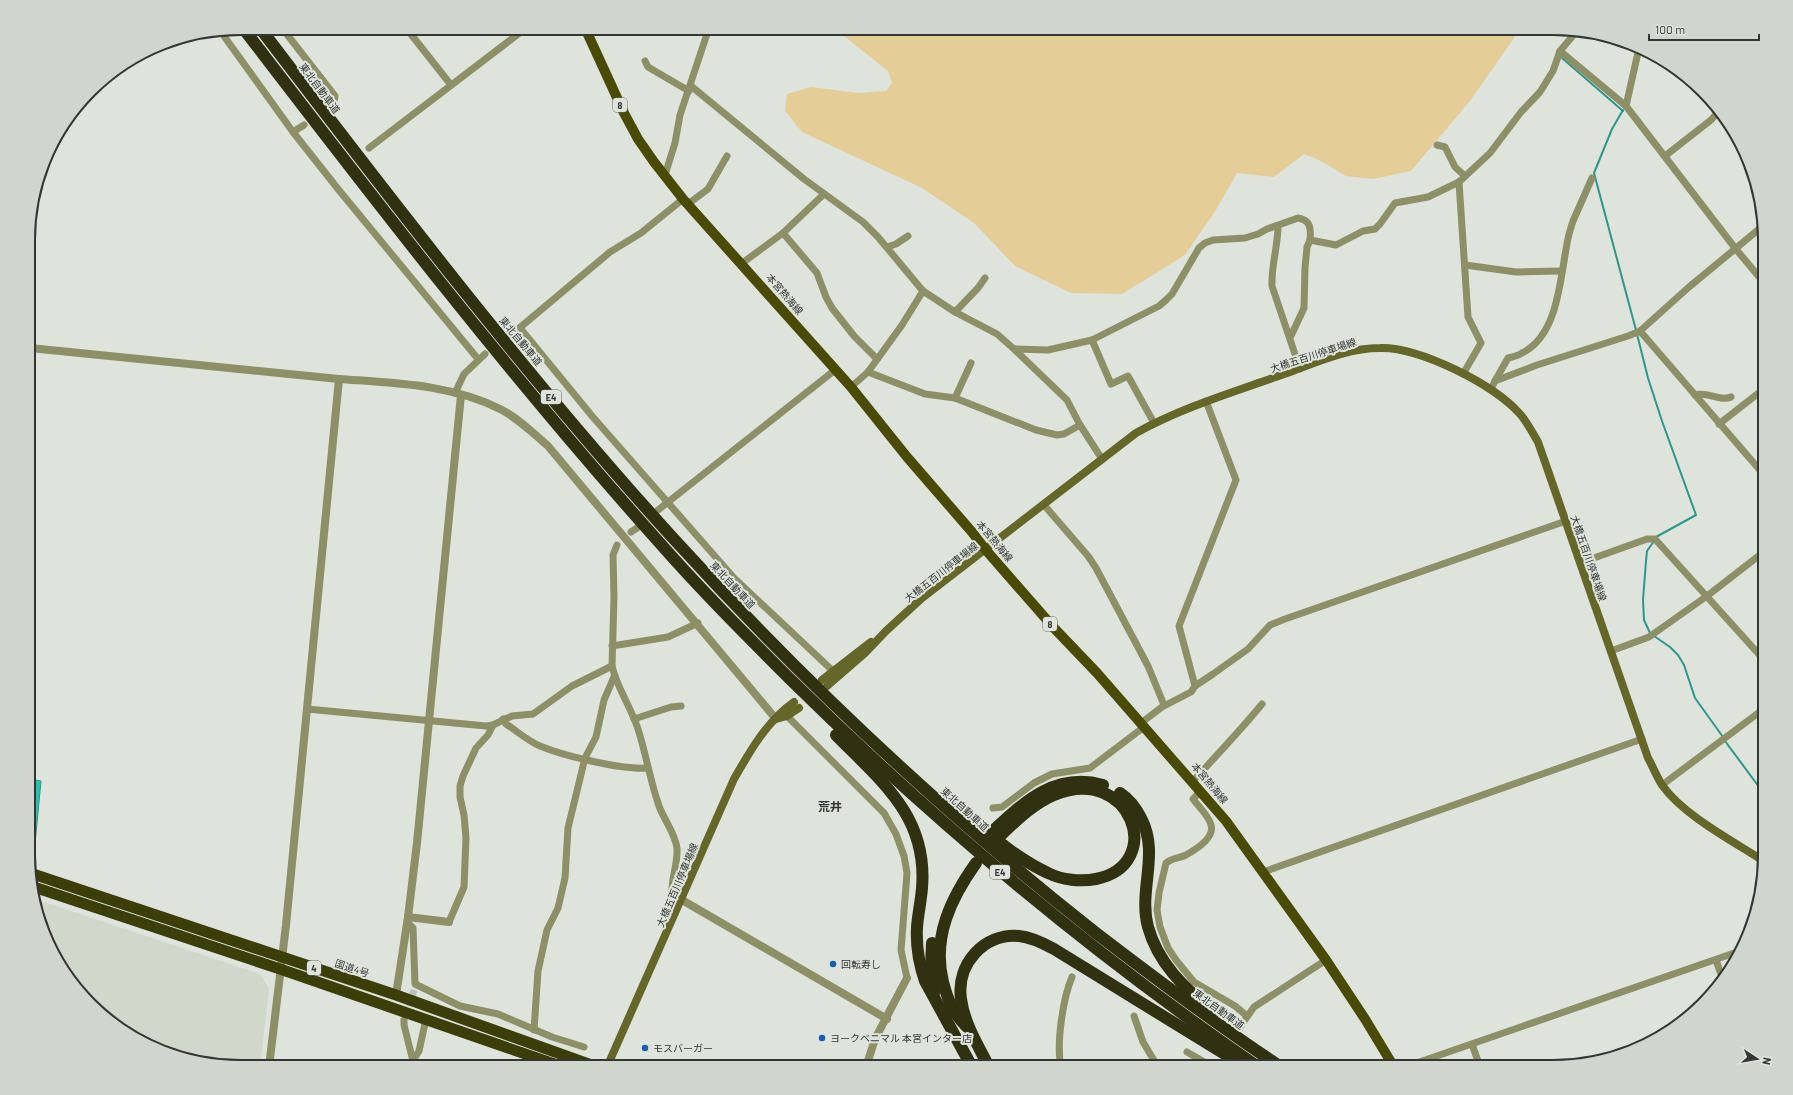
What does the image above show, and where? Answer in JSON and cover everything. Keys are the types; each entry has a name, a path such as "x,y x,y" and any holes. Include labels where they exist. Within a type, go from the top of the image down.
{"highway":[{"name":"E4","path":"248,35 426,264 559,426 660,543 763,652 848,736 904,788 1012,882 1126,972 1248,1060"},
{"name":"東北自動車道","path":"265,35 434,255 586,438 670,535 731,601 871,741 979,838 1064,908 1133,962 1271,1060"},
{"path":"763,652 817,715 895,796 914,827 922,855 923,870 917,927 917,943 921,970 925,981 968,1060"},
{"path":"871,741 1001,842 1049,873 1082,881 1107,876 1120,868 1130,855 1134,837 1131,819 1121,804 1115,799 1100,792 1083,790 1064,792 1044,800 997,833 1030,799 1053,787 1065,783 1077,781 1096,783 1121,794 1140,814 1149,839 1151,858 1146,915 1151,937 1165,964 1184,986 1206,1005 1281,1060"},
{"path":"935,1000 931,952 935,926 945,898 960,871 973,860 947,914 940,939 939,952 940,966 946,992 955,1014 970,1029"},
{"name":"国道4号","path":"36,875 396,995 577,1060"},
{"name":"4","path":"38,888 426,1019 528,1060"},
{"path":"985,1060 970,1029 961,999 960,988 964,968 978,950 987,943 1009,936 1020,936 1041,942 1054,949 1234,1060"}],"main road":[{"name":"本宮熱海線","path":"588,35 633,130 665,175 741,264 785,311 851,387 907,457 985,549 1054,628 1097,673 1226,821 1326,960 1390,1060"},
{"name":"大橋五百川停車場線","path":"886,630 865,653 824,683 833,672 886,630 922,598 1136,433 1172,414 1206,401 1346,353 1380,348 1408,351 1464,374 1491,389 1519,413 1529,426 1538,442 1648,758 1662,785 1678,803 1693,815 1758,857"},
{"name":"大橋五百川停車場線","path":"610,1060 682,900 734,779 759,737 776,718 784,710 796,705 787,716 776,718"}],"street":[{"path":"224,35 293,132 478,359"},
{"path":"287,35 335,96 334,102 331,106"},
{"path":"412,35 451,85"},
{"path":"369,148 517,35"},
{"path":"665,175 675,143 680,115 690,89 707,35"},
{"path":"1310,240 1336,245 1340,244 1363,231 1375,229 1395,203 1428,196 1459,182 1490,153 1521,112 1540,92 1553,71 1560,51 1573,36"},
{"path":"1560,51 1626,106 1758,276"},
{"path":"1626,106 1638,54"},
{"path":"645,61 648,68 690,89 824,194 863,222 887,247 923,291 955,312 997,334 1067,400 1080,425 1102,459"},
{"path":"1665,156 1716,115"},
{"path":"293,132 304,125"},
{"path":"1437,145 1445,147 1455,167 1465,176"},
{"path":"512,335 610,252 641,233 686,201 708,189 727,156"},
{"path":"1491,389 1508,358 1523,353 1532,346 1540,338 1552,320 1561,271 1573,221 1592,178"},
{"path":"1459,182 1468,317 1481,343 1464,374"},
{"path":"741,264 783,233 824,194"},
{"path":"1014,349 1048,350 1092,340 1159,306 1166,300 1199,248 1205,244 1221,239 1245,238 1278,226 1294,218 1305,220 1310,226 1310,240 1305,268 1304,308 1290,338"},
{"path":"1278,226 1278,243 1272,286 1300,369"},
{"path":"1495,381 1537,365 1628,336 1640,330 1758,229"},
{"path":"783,233 813,267 832,308 854,336 877,359"},
{"path":"887,247 896,244 908,236"},
{"path":"1465,266 1516,272 1561,271"},
{"path":"955,312 978,288 985,278"},
{"path":"851,387 868,372 902,325 923,291"},
{"path":"520,328 592,416 734,578 833,672"},
{"path":"1640,330 1758,468"},
{"path":"1092,340 1111,384 1128,376 1154,423"},
{"path":"35,349 419,386 458,394 500,409 527,428 548,446 776,718"},
{"path":"396,995 408,919 417,843 458,394 464,374 478,359 485,354"},
{"path":"955,398 971,363"},
{"path":"658,510 835,370"},
{"path":"868,372 925,394 955,398 1004,419 1036,430 1057,435 1064,434 1080,425"},
{"path":"270,1060 282,957 339,379"},
{"path":"1695,395 1703,393 1723,399 1732,397"},
{"path":"1719,424 1758,393"},
{"path":"1195,686 1179,626 1236,480 1206,401"},
{"path":"1044,505 1088,556 1096,568 1148,666 1164,706"},
{"path":"993,808 1002,807 1034,783 1052,774 1090,768 1164,706 1191,692 1195,686 1248,649 1270,625 1566,521"},
{"path":"1580,563 1652,538 1657,540 1758,653"},
{"path":"617,545 613,555 612,666 614,677 634,719 664,819 675,840 677,856 672,879 672,890 682,900 887,1019"},
{"path":"1611,651 1649,637 1707,596 1758,556"},
{"path":"612,646 668,637 698,624"},
{"path":"307,709 486,726 493,725 512,716 533,714 572,686 612,666"},
{"path":"534,1030 538,971 547,930 558,908 562,895 568,858 568,828 585,758 596,737 604,700 614,677"},
{"path":"1193,782 1262,704"},
{"path":"634,719 671,707 681,706"},
{"path":"1662,785 1758,713"},
{"path":"787,716 884,813 896,834 904,856 907,873 901,950 907,978 887,1019 875,1039 868,1060"},
{"path":"502,720 539,745 585,758 635,769 648,768"},
{"path":"408,919 450,922 464,887 466,838 464,815 460,797 460,786 476,748 488,735 493,725"},
{"path":"1263,872 1642,739"},
{"path":"1201,791 1193,799 1210,822 1212,826 1211,833 1200,846 1185,856 1166,863 1159,893 1158,917 1168,948 1194,982 1235,1006 1247,1016"},
{"path":"408,919 413,928 415,987 460,1006 498,1014 534,1030 584,1047"},
{"path":"1425,1060 1733,954"},
{"path":"1242,1024 1254,1007 1326,960"},
{"path":"1716,960 1721,973"},
{"path":"1060,1060 1063,1012 1067,988 1072,977"},
{"path":"1134,1016 1143,1042 1154,1060"},
{"path":"413,1060 419,1051 426,1019"},
{"path":"404,1020 410,1060"},
{"path":"1472,1044 1478,1060"},
{"path":"1187,1052 1201,1060"}],"shaded area":[{"path":"843,35 1516,35 1470,101 1411,171 1373,179 1346,176 1321,161 1304,154 1274,177 1237,173 1216,210 1185,255 1122,294 1071,293 1015,266 974,223 922,188 802,132 785,111 787,94 811,87 858,93 886,91 892,83 888,71"},
{"path":"40,901 260,974 269,989 261,1060 227,1060 200,1056 174,1049 137,1033 115,1018 95,1000 77,980 62,958 46,921"}],"water":[{"path":"35,780 41,781 35,844"}],"waterway":[{"path":"1562,58 1623,111"},
{"path":"1623,110 1612,129 1594,173 1636,330"},
{"path":"1637,334 1648,378 1662,421 1696,515 1656,537"},
{"path":"1650,633 1644,620 1643,600 1647,551 1654,541"},
{"path":"1654,636 1670,647 1678,655 1684,665 1695,698 1723,737"},
{"path":"1725,741 1758,786"}],"tunnel":[{"path":"406,1016 414,990"},
{"path":"1235,1040 1242,1024"}],"place":[{"name":"回転寿し","path":"833,964"},
{"name":"ヨークベニマル 本宮インター店","path":"822,1038"},
{"name":"モスバーガー","path":"645,1048"}],"district":[{"name":"荒井","path":"830,806"}]}
